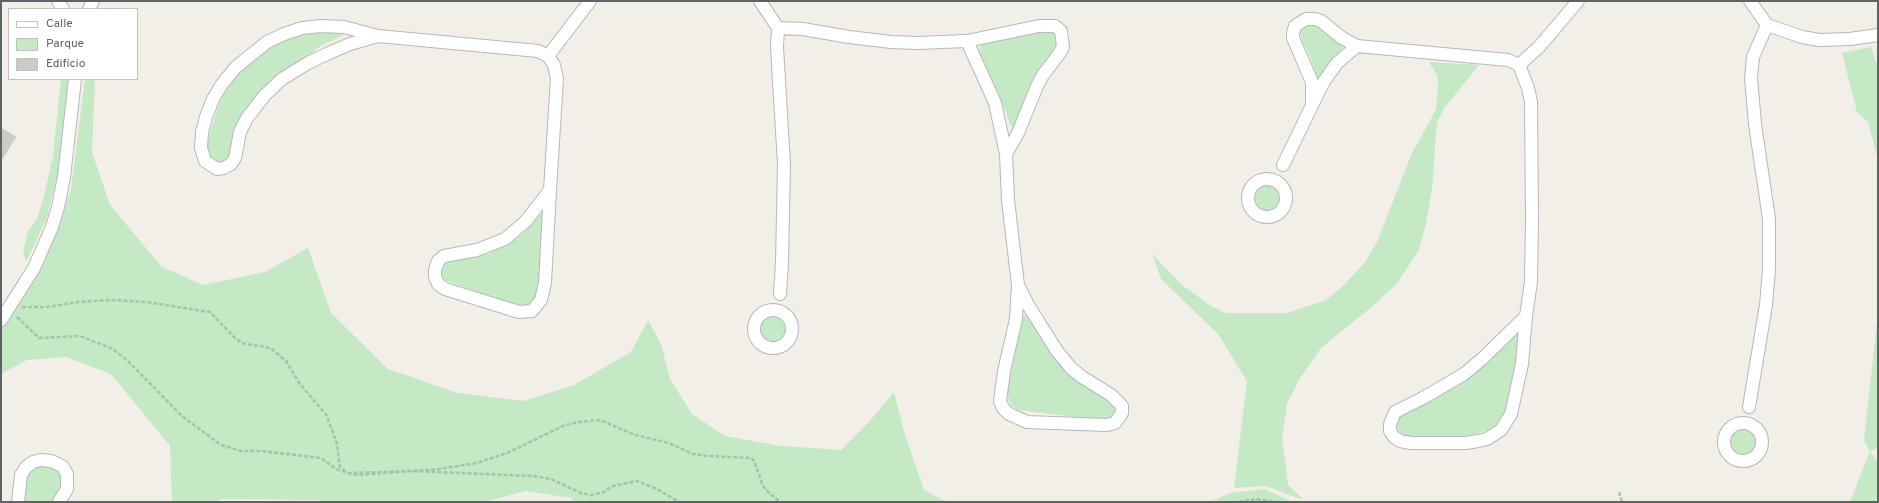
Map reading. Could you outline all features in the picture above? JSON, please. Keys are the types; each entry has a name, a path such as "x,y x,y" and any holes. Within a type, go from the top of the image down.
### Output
{"street":[{"path":"548,56 590,1"},
{"path":"760,1 778,28 777,47 784,164 780,294 786,315 792,326 789,339 779,347 766,347 757,339 754,332 757,320 776,301 780,294"},
{"path":"1519,65 1539,47 1578,1"},
{"path":"1750,1 1766,25 1819,40 1878,35"},
{"path":"1312,103 1312,82 1294,38 1295,26 1306,19 1321,21 1342,38 1358,46 1508,60 1519,65 1525,78 1531,102 1531,282 1526,316 1522,364 1511,414 1501,430 1487,439 1466,442 1411,443 1400,441 1394,437 1390,431 1390,424 1395,412 1429,395 1464,374 1482,359 1526,316"},
{"path":"1750,407 1756,428 1762,440 1759,452 1749,460 1736,460 1726,451 1724,439 1730,428 1742,419 1750,407 1766,306 1770,269 1769,219 1755,124 1751,78 1753,57 1766,25"},
{"path":"378,36 350,44 329,53 308,63 282,79 265,95 247,118 240,132 234,158 231,164 224,168 217,169 205,161 201,148 202,132 213,99 222,84 236,67 267,42 302,28 321,26 344,27 378,36 538,51 548,56 554,65 557,79 545,283 541,300 532,311 519,312 445,289 438,284 435,277 435,270 438,261 444,256 477,250 505,239 526,221 550,190"},
{"path":"778,28 803,29 849,37 892,42 967,41 1039,26 1055,26 1061,31 1063,46 1037,86 1018,133 1006,154"},
{"path":"967,41 994,103 1006,154 1008,200 1018,285 1016,318 1000,390 1000,401 1003,408 1009,414 1027,422 1107,425 1115,423 1122,413 1122,406 1111,395 1082,377 1071,368 1057,351 1028,306 1018,285"},
{"path":"1283,165 1286,201 1280,212 1274,216 1261,217 1251,209 1248,196 1253,184 1278,172 1304,125 1312,103 1323,83 1337,63 1350,50 1358,46"},
{"path":"1,320 11,306 44,248 58,207 64,177 75,80"},
{"path":"1265,179 1276,181 1284,188"},
{"path":"766,311 777,310 786,315"},
{"path":"1736,424 1747,423 1756,428"},
{"path":"18,502 21,475 26,467 33,462 51,460 63,467 67,474 67,489 59,502"}],"path":[{"path":"348,473 340,467 337,444 327,416 300,384 286,361 273,350 266,347 245,344 236,339 210,312 146,302 112,300 79,302 47,307 11,306 16,316 40,338 80,336 113,349 128,361 182,416 221,445 241,451 262,451 321,458 336,469 348,473 357,474 439,469 477,464 507,454 565,425 600,420 635,435 669,443 694,454 751,458 754,461 759,479 763,486 780,502"},
{"path":"414,471 533,476 551,479 581,493 591,495 604,492 613,486 637,481 657,489 679,502"},
{"path":"1619,492 1622,502"},
{"path":"1239,502 1256,499 1276,502"}],"green space":[{"path":"1313,21 1345,43 1342,49 1318,79 1310,56 1302,41 1300,31 1305,24"},
{"path":"325,30 345,31 342,36 322,45 273,83 230,158 223,164 212,160 207,147 210,132 221,98 238,72 262,52 280,42 303,34"},
{"path":"1046,30 1054,31 1060,41 1014,128 1010,124 1000,97 979,51 981,45 989,41 1014,38"},
{"path":"1871,47 1878,68 1878,160 1868,122 1857,112 1842,53"},
{"path":"1429,62 1479,65 1445,107 1437,122 1432,188 1426,223 1419,250 1398,282 1374,305 1321,348 1300,378 1287,404 1282,438 1288,485 1304,500 1265,486 1234,488 1247,381 1218,334 1161,279 1152,254 1182,285 1211,306 1226,313 1287,313 1326,300 1344,285 1365,262 1377,242 1412,153 1436,109 1438,84 1437,75"},
{"path":"61,80 69,80 57,178 46,220 26,262 23,253 28,231 37,219 53,156"},
{"path":"85,80 95,80 92,152 110,205 162,267 203,285 265,272 308,248 331,313 388,369 458,393 524,401 574,385 631,352 648,320 661,344 670,379 692,414 725,436 781,446 841,450 869,422 894,392 905,435 924,490 947,502 574,502 571,498 526,491 484,502 324,502 318,500 222,499 215,502 172,502 170,446 111,374 66,357 27,360 1,374 1,321 50,248 71,189"},
{"path":"1267,184 1277,188 1281,198 1277,208 1267,212 1257,208 1253,198 1257,188"},
{"path":"540,214 544,216 541,283 536,297 530,304 519,306 444,280 441,273 445,264 454,259 488,254 506,245 523,234"},
{"path":"1028,314 1039,333 1054,353 1116,404 1116,411 1109,418 1100,419 1076,417 1018,410 1010,404 1007,392 1023,316"},
{"path":"1878,314 1877,448 1870,451 1864,440"},
{"path":"774,315 784,319 788,329 784,339 774,343 764,339 760,329 764,319"},
{"path":"1512,336 1518,336 1518,348 1513,385 1506,413 1498,425 1483,432 1461,438 1404,436 1399,431 1396,425 1399,417 1412,410"},
{"path":"1743,428 1753,432 1757,442 1753,452 1743,456 1733,452 1729,442 1733,432"},
{"path":"1870,451 1878,463 1878,502 1850,502"},
{"path":"47,465 55,469 61,476 63,483 60,492 52,502 23,502 27,471 36,466"},
{"path":"1264,489 1293,502 1211,502 1230,493"}],"building":[{"path":"1,128 16,137 1,161"}]}
